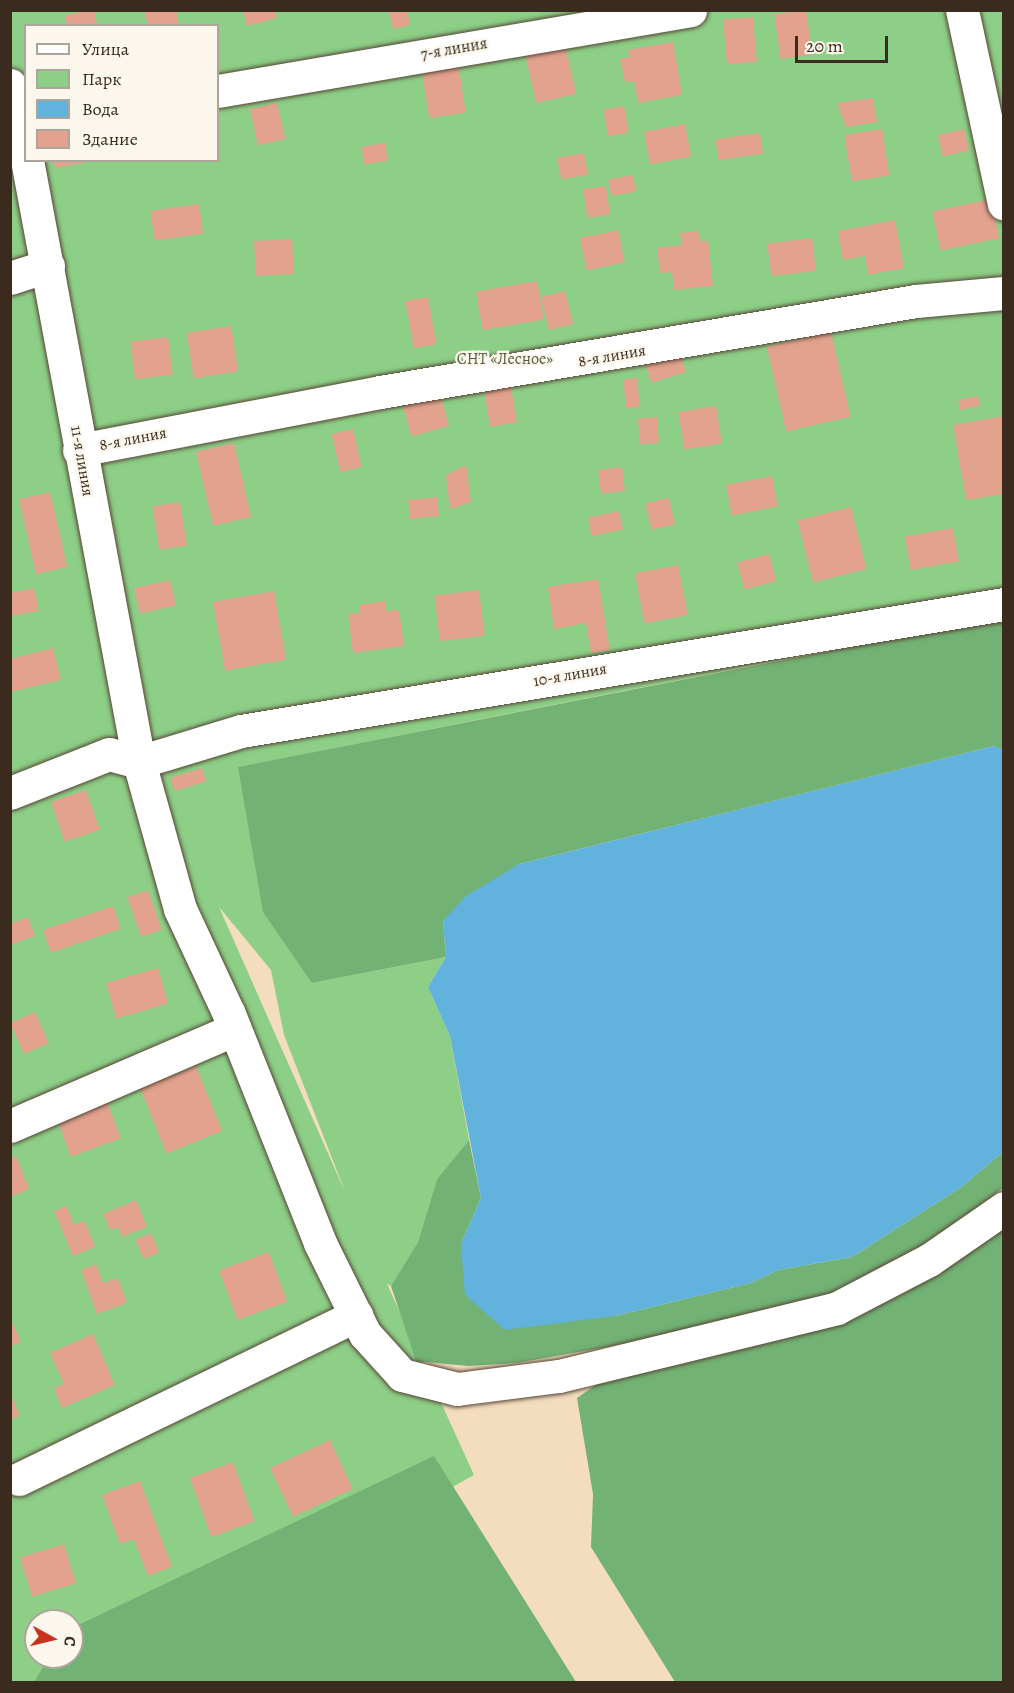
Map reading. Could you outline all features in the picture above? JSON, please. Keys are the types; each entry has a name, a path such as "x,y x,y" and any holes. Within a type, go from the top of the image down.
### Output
{"street":[{"name":"7-я линия","path":"219,91 690,10"},
{"path":"962,10 1004,204"},
{"path":"10,85 24,134"},
{"name":"11-я линия","path":"27,162 48,266 79,450 139,762 180,909 234,1029 320,1244 356,1316 402,1375 457,1389 559,1376 837,1308 928,1260 1004,1208"},
{"path":"10,278 48,266"},
{"name":"8-я линия","path":"79,450 380,392 916,301 1004,293"},
{"name":"10-я линия","path":"139,762 241,731 1004,604"},
{"path":"10,793 109,754 139,762"},
{"path":"10,1126 234,1029"},
{"path":"19,1479 356,1316"}],"green space":[{"name":"СНТ «Лесное»","path":"11,11 1003,11 1003,616 239,767 312,983 446,957 428,987 450,1036 469,1140 437,1179 418,1242 391,1286 387,1284 474,1475 104,1682 11,1682","holes":["219,907 271,970 284,1035 346,1194"]},
{"path":"1003,617 1003,750 994,746 519,864 443,921 446,957 312,983 263,912 238,767"},
{"path":"469,1140 481,1198 461,1244 615,1316 751,1283 778,1270 852,1257 960,1188 1003,1152 1003,1188 923,1249 834,1297 713,1328 517,1363 468,1366 416,1361 391,1286 418,1242 437,1179"},
{"path":"1003,1223 1003,1682 675,1682 591,1547 593,1494 577,1398 607,1377 718,1348"},
{"path":"434,1456 576,1682 34,1682 42,1669 84,1669 84,1622"}],"water":[{"path":"994,746 1004,750 1003,1152 960,1188 852,1257 778,1270 751,1283 615,1316 505,1330 465,1295 461,1244 481,1198 450,1036 428,987 446,957 443,921 466,896 519,864"}],"building":[{"path":"95,10 97,24 67,24 65,15"},
{"path":"144,10 176,10 179,24 148,24"},
{"path":"243,10 275,10 277,18 247,26"},
{"path":"389,10 407,10 410,25 393,29"},
{"path":"806,10 812,55 781,59 774,14"},
{"path":"753,17 757,62 727,64 723,20"},
{"path":"673,42 682,95 638,103 634,81 625,82 620,59 630,57 628,50"},
{"path":"565,45 576,94 536,103 525,54"},
{"path":"458,63 466,112 429,118 421,69"},
{"path":"873,98 877,122 846,127 837,103"},
{"path":"277,103 285,139 258,145 250,109"},
{"path":"624,106 629,133 608,136 603,110"},
{"path":"685,124 691,156 650,164 644,132"},
{"path":"882,129 889,175 852,181 844,135"},
{"path":"964,129 969,150 943,157 938,135"},
{"path":"760,133 763,154 718,160 715,139"},
{"path":"385,143 388,161 364,165 361,147"},
{"path":"584,153 588,175 561,179 557,158"},
{"path":"54,162 88,162 55,168"},
{"path":"633,175 636,192 611,196 608,179"},
{"path":"606,186 610,215 587,218 583,189"},
{"path":"991,199 999,238 941,251 932,211"},
{"path":"199,204 203,234 155,241 150,211"},
{"path":"895,220 904,268 868,275 865,256 843,260 838,231"},
{"path":"618,230 625,262 587,270 580,238"},
{"path":"698,231 700,241 708,241 713,286 674,290 672,272 660,273 657,248 682,245 680,233"},
{"path":"812,238 816,271 771,276 767,243"},
{"path":"292,239 294,274 256,276 254,241"},
{"path":"537,281 544,319 483,330 476,292"},
{"path":"565,291 573,324 549,330 541,297"},
{"path":"428,297 436,344 414,348 405,301"},
{"path":"231,326 238,371 194,378 187,333"},
{"path":"831,332 851,417 786,432 767,347"},
{"path":"168,337 173,375 135,379 130,342"},
{"path":"679,351 686,372 652,383 645,362"},
{"path":"637,378 640,407 626,408 623,379"},
{"path":"511,386 517,423 490,427 484,390"},
{"path":"440,394 449,426 412,436 403,405"},
{"path":"978,396 980,406 960,410 958,400"},
{"path":"716,406 722,444 684,449 678,412"},
{"path":"1004,416 1004,494 966,500 953,425"},
{"path":"657,417 659,443 640,444 638,418"},
{"path":"353,429 362,467 340,472 332,434"},
{"path":"234,443 251,517 213,526 196,452"},
{"path":"466,465 471,502 450,509 446,475"},
{"path":"622,467 625,491 601,494 598,470"},
{"path":"772,476 778,506 732,515 726,485"},
{"path":"50,492 67,567 36,574 19,499"},
{"path":"437,497 439,516 410,519 408,500"},
{"path":"669,498 675,524 652,530 646,503"},
{"path":"180,502 187,545 159,550 152,506"},
{"path":"851,507 866,569 813,582 798,520"},
{"path":"619,511 623,530 592,536 588,518"},
{"path":"953,528 959,561 911,570 905,537"},
{"path":"769,554 776,581 744,590 737,563"},
{"path":"678,565 688,615 645,623 635,573"},
{"path":"598,579 610,650 591,653 586,623 554,629 548,587"},
{"path":"170,580 176,605 140,614 134,588"},
{"path":"34,588 39,611 10,616 10,593"},
{"path":"479,590 485,636 440,641 434,595"},
{"path":"274,591 286,660 225,671 213,602"},
{"path":"385,601 386,611 399,610 404,646 353,653 348,614 360,613 359,605"},
{"path":"53,648 61,680 10,692 10,659"},
{"path":"202,768 206,781 175,791 170,778"},
{"path":"86,790 100,830 65,842 51,802"},
{"path":"148,890 162,930 141,937 127,897"},
{"path":"113,906 121,929 51,953 43,930"},
{"path":"28,917 35,936 10,945 10,924"},
{"path":"158,968 168,1004 116,1018 106,983"},
{"path":"35,1012 49,1043 24,1054 10,1023"},
{"path":"196,1066 222,1131 167,1153 140,1088"},
{"path":"107,1101 121,1139 71,1157 57,1119"},
{"path":"16,1156 29,1189 10,1197 10,1158"},
{"path":"136,1200 147,1227 122,1237 118,1227 110,1230 103,1214"},
{"path":"67,1206 74,1225 85,1221 95,1247 73,1256 54,1211"},
{"path":"151,1233 159,1252 144,1259 135,1240"},
{"path":"269,1252 287,1302 237,1320 219,1270"},
{"path":"96,1264 103,1283 118,1278 127,1303 97,1314 81,1270"},
{"path":"10,1318 21,1342 10,1346"},
{"path":"93,1334 115,1385 62,1408 54,1388 64,1384 50,1353"},
{"path":"10,1392 20,1416 10,1419"},
{"path":"330,1440 353,1489 293,1517 270,1468"},
{"path":"233,1462 255,1521 211,1537 190,1478"},
{"path":"140,1481 172,1567 148,1576 134,1539 120,1544 102,1495"},
{"path":"64,1544 76,1583 32,1597 20,1557"}]}
